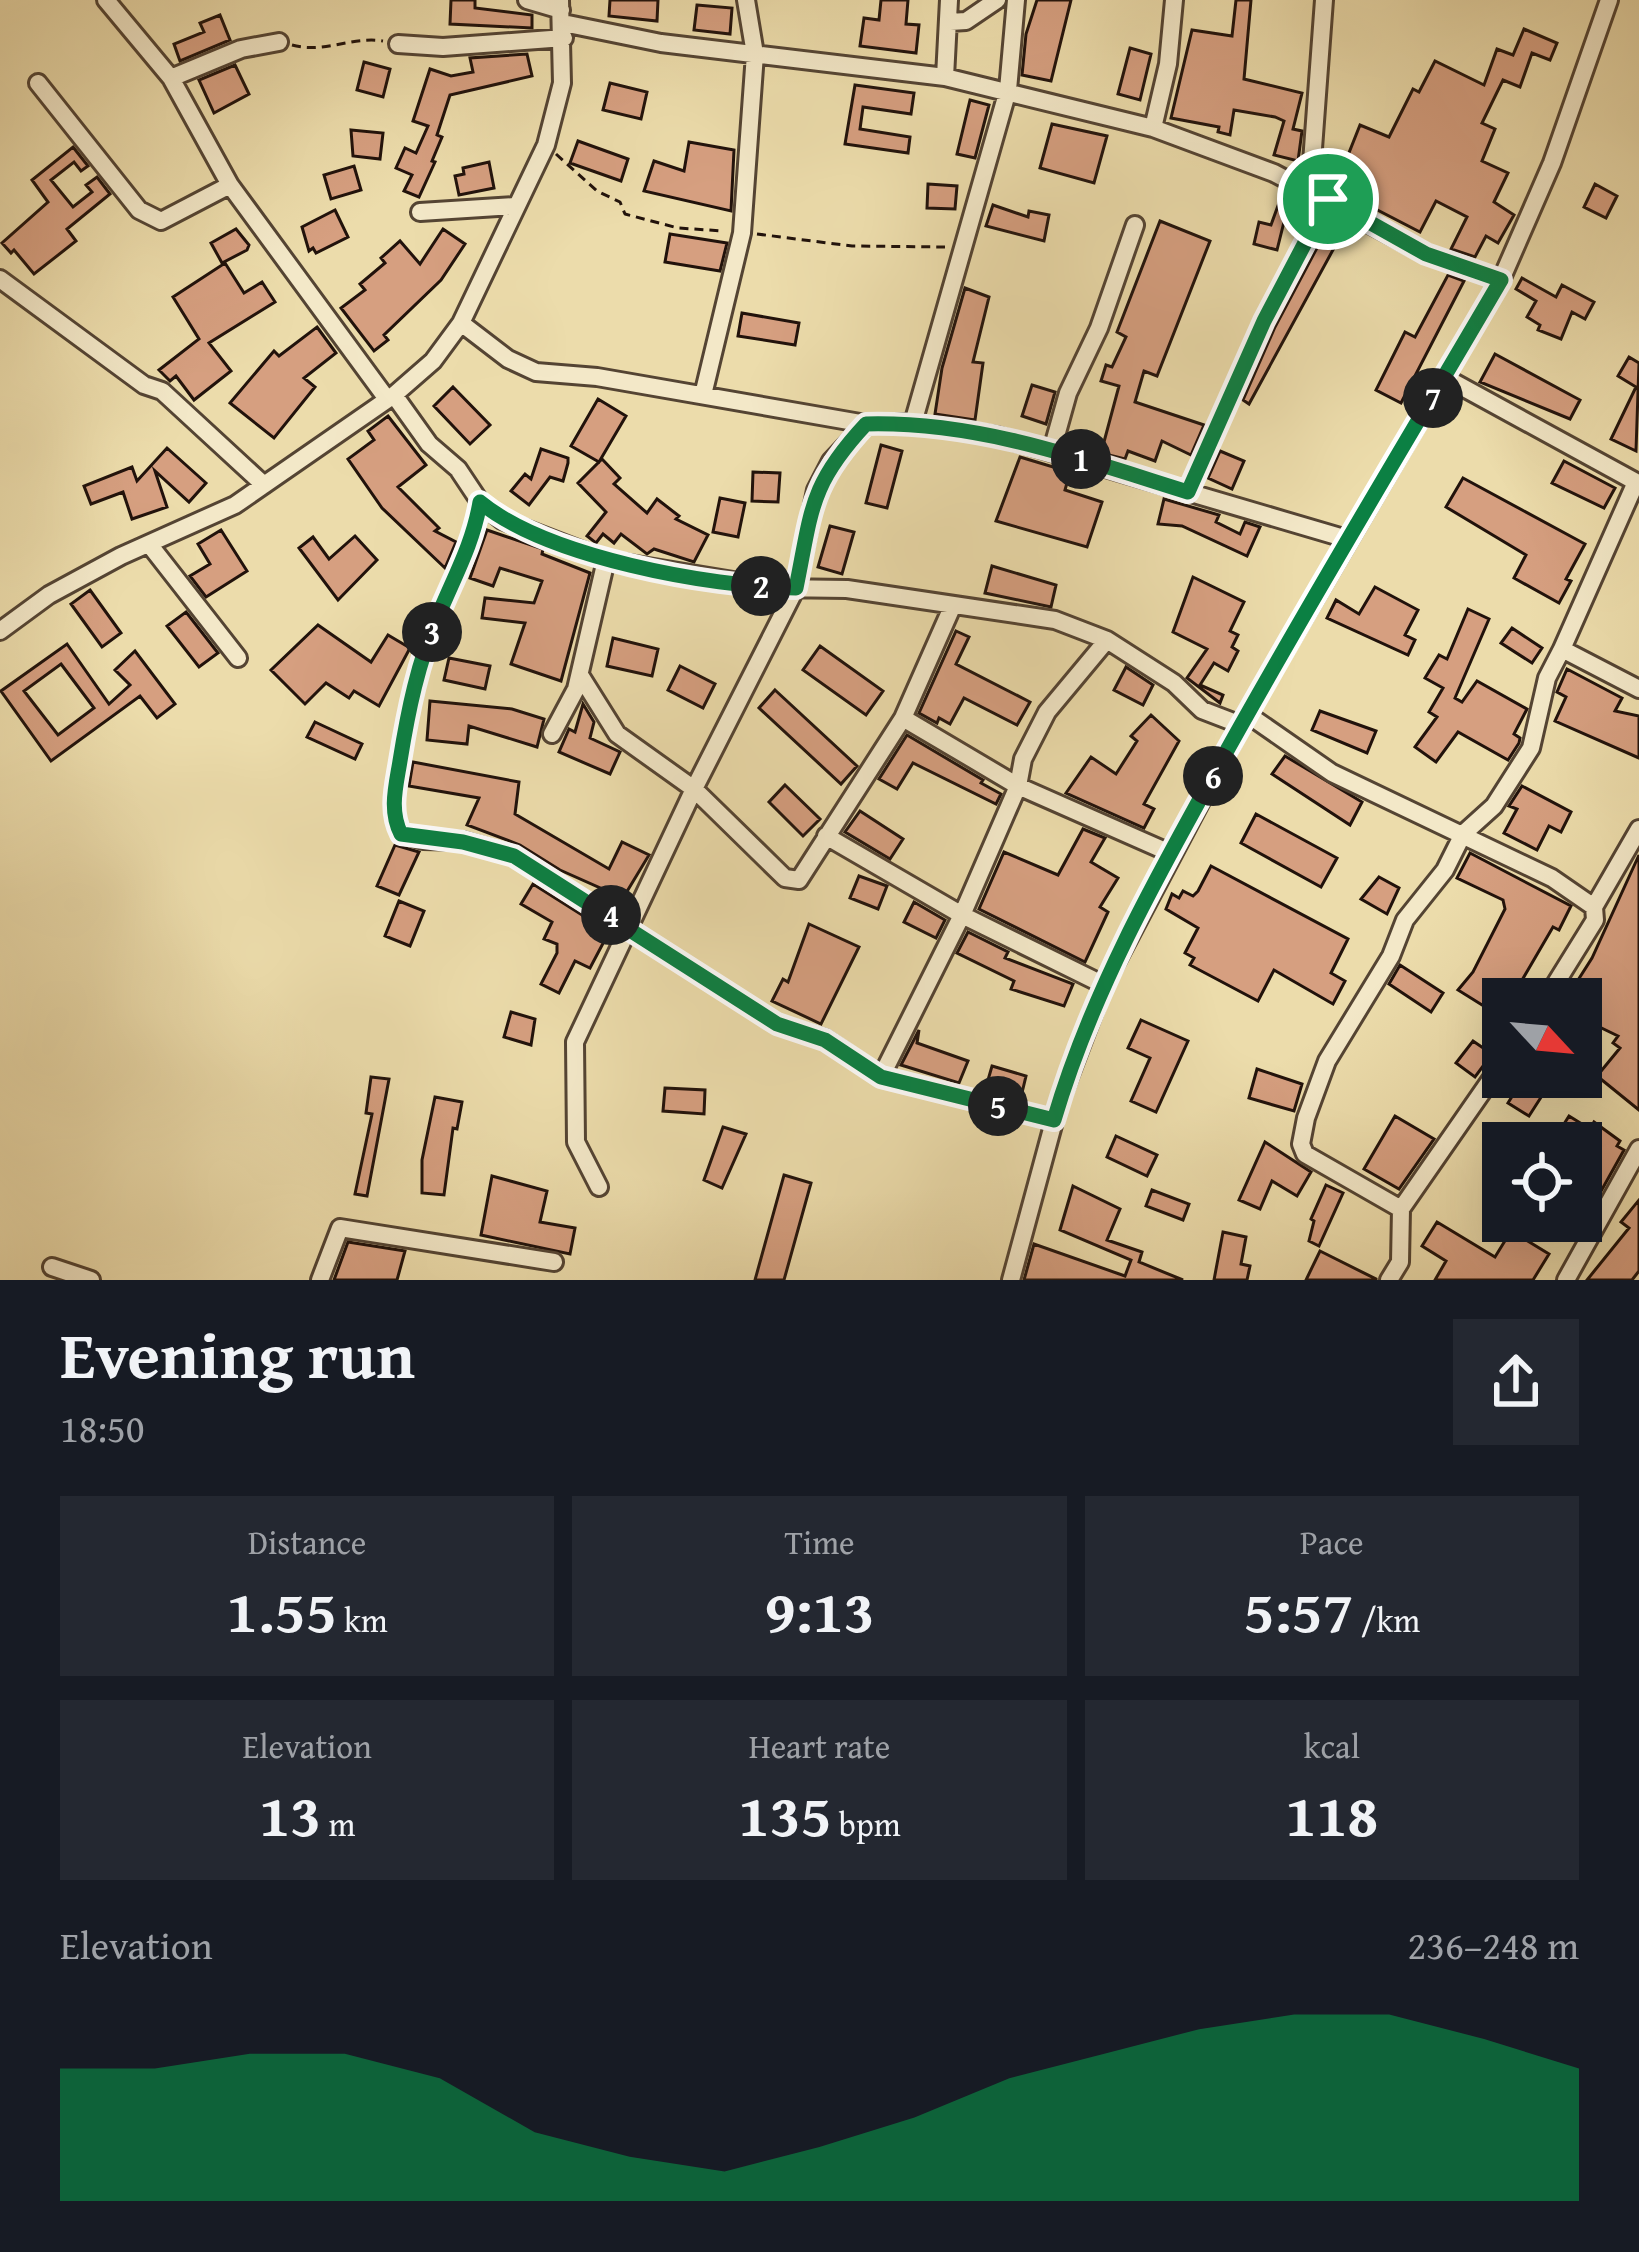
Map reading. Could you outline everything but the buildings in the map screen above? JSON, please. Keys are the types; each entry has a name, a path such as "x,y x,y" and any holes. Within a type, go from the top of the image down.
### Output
{"street":[{"path":"106,0 171,78 230,185 391,397 429,444 470,483 480,502 502,520 606,560 1055,620 1107,640 1174,683 1202,710 1244,720 1441,828 1552,878 1594,907"},
{"path":"527,0 562,18 661,43 945,77 1153,128 1310,189 1426,254 1501,280"},
{"path":"703,395 742,233 755,54 746,0"},
{"path":"945,77 949,0"},
{"path":"950,22 967,21 998,0"},
{"path":"913,423 1008,90 1016,0"},
{"path":"1153,128 1168,64 1174,0"},
{"path":"1310,189 1324,0"},
{"path":"1011,1280 1054,1120 1104,985 1244,720 1501,280 1552,163 1609,0"},
{"path":"398,44 443,47 562,18"},
{"path":"0,631 49,595 199,524 264,485 391,397 433,361 461,323 546,145 562,83 562,18"},
{"path":"171,78 242,49 279,42"},
{"path":"38,83 139,210 151,218 161,221 230,185"},
{"path":"1188,492 1264,321 1328,199"},
{"path":"420,212 515,206"},
{"path":"1052,450 1068,393 1099,328 1135,225"},
{"path":"0,279 144,385 163,392 264,485"},
{"path":"461,323 508,359 536,372 866,424 913,423 1052,450 1347,539"},
{"path":"1401,1209 1305,1154 1301,1144 1314,1088 1391,956 1405,920 1445,870 1463,834 1494,806 1531,748 1547,678 1638,481 1444,377"},
{"path":"599,1187 577,1142 575,1042 694,789 796,588 816,490 831,461 866,424"},
{"path":"480,502 462,570 438,614 410,699 394,818 401,834 463,842 514,856 777,1024 825,1040 881,1077 1054,1120"},
{"path":"149,544 238,658"},
{"path":"552,734 568,710 580,675 606,560"},
{"path":"580,675 616,734 694,789 791,881 799,880 903,718 953,605"},
{"path":"881,1077 962,915 1018,786 1023,758 1047,712 1107,640"},
{"path":"1562,649 1639,689"},
{"path":"903,718 1018,786 1170,853"},
{"path":"1559,978 1595,920 1594,907 1639,829"},
{"path":"826,836 962,915 1104,985"},
{"path":"1389,1280 1400,1262 1401,1209 1482,1092"},
{"path":"1566,1280 1639,1149"},
{"path":"320,1280 340,1228 554,1262"},
{"path":"52,1267 91,1280"}],"path":[{"path":"279,42 310,49 368,39 398,44"}],"route":[{"path":"1328,199 1426,254 1501,280 1347,539 1170,853 1104,985 1054,1120 881,1077 825,1040 777,1024 514,856 463,842 401,834 394,818 395,795 410,699 438,614 462,570 480,502 502,520 606,560 796,588 816,490 831,461 866,424 913,423 997,436 1188,492 1264,321 1328,199"}]}
